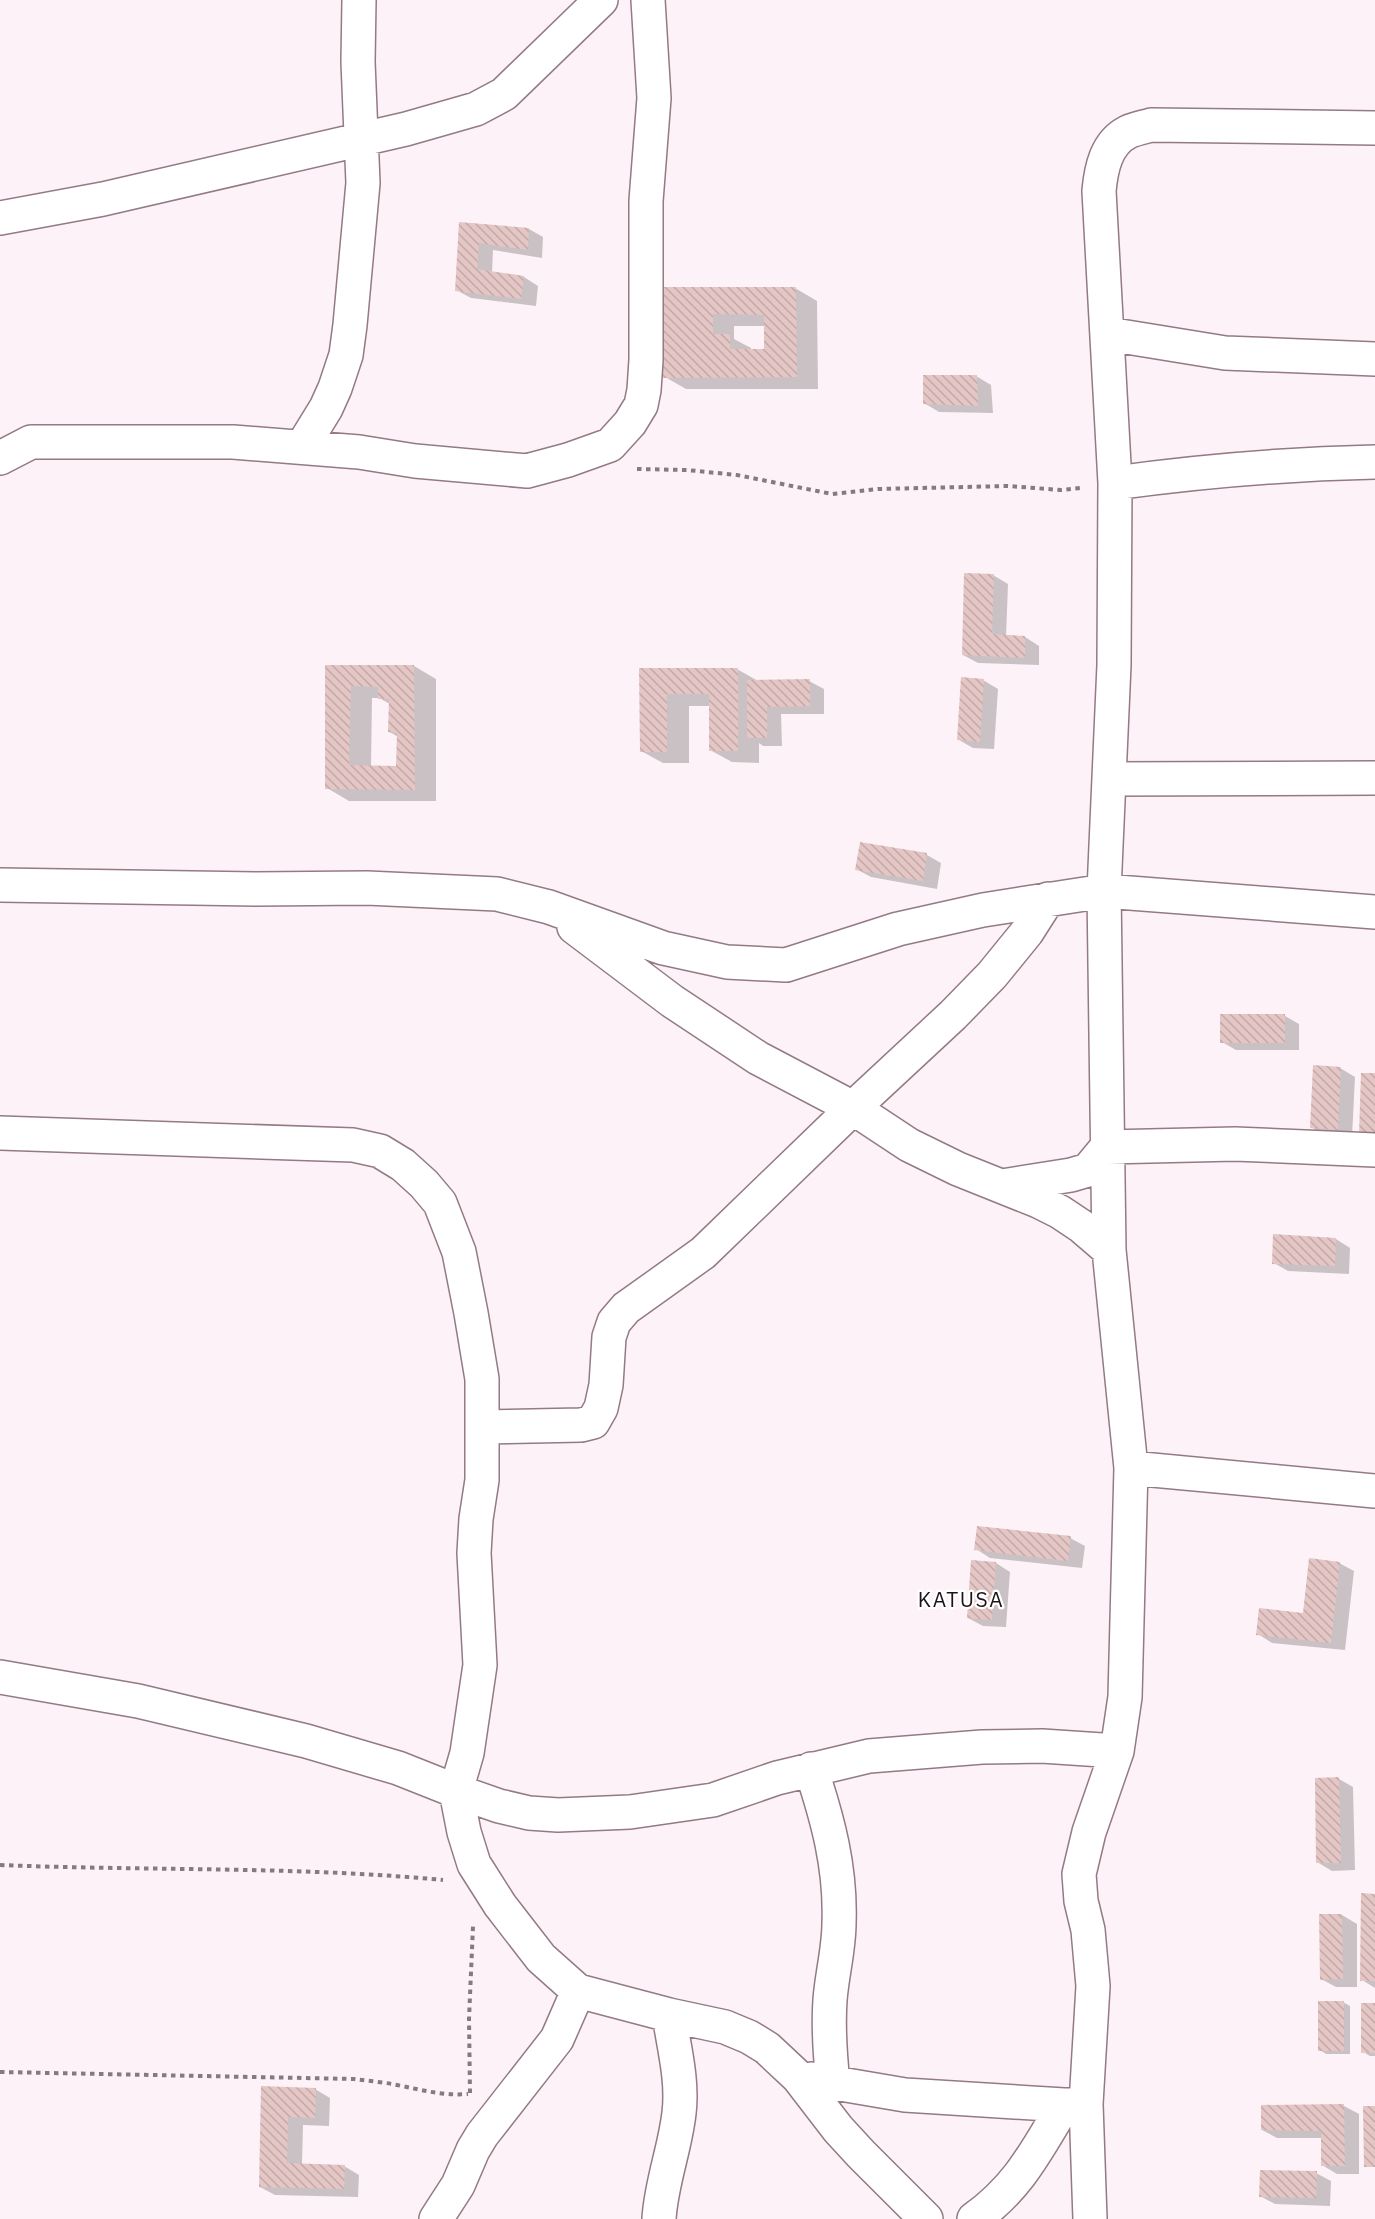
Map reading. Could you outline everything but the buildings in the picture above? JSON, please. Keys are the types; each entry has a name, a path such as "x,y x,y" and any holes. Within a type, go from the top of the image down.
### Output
{"street":[{"path":"302,447 326,408 346,355 363,183 358,62 359,0"},
{"path":"0,218 103,199 361,140 476,109 504,94 601,0"},
{"path":"0,458 15,440 233,442 359,452 415,461 527,471 610,445 630,423 641,405 646,360 646,201 654,98 648,0"},
{"path":"1090,2219 1075,2105 1093,1986 1088,1930 1081,1901 1079,1874 1089,1832 1117,1751 1125,1697 1131,1468 1109,1250 1104,891 1114,665 1115,483 1099,191 1101,171 1108,150 1126,132 1151,125 1375,128"},
{"path":"1108,334 1226,353 1375,359"},
{"path":"1115,483 1291,464 1375,462"},
{"path":"1109,779 1375,778"},
{"path":"0,885 256,889 367,888 496,894 549,908 663,948 727,962 786,965 898,929 983,910 1104,891 1375,912"},
{"path":"482,1427 580,1425 593,1422 601,1408 606,1385 609,1337 614,1322 626,1308 703,1252 953,1015 992,975 1027,932 1048,899"},
{"path":"549,908 672,1001 749,1052 853,1108 909,1145 958,1169 1060,1212 1109,1250"},
{"path":"0,1133 353,1144 380,1151 404,1165 424,1184 440,1203 459,1252 482,1379 482,1480 474,1553 480,1665 467,1753 456,1791 464,1832 474,1864 500,1905 541,1958 578,1990 669,2015 725,2027 767,2048 798,2077 838,2129 861,2154 926,2219"},
{"path":"1002,1186 1071,1175 1088,1170 1107,1147 1235,1144 1375,1150"},
{"path":"1131,1468 1375,1491"},
{"path":"0,1677 138,1701 306,1741 398,1768 499,1806 530,1813 587,1815 680,1806 713,1800 811,1769 869,1756 982,1747 1042,1746 1117,1751"},
{"path":"811,1769 830,1829 838,1880 839,1923 828,2035 833,2083"},
{"path":"436,2219 458,2185 482,2135 557,2038 578,1990"},
{"path":"659,2219 680,2111 678,2074 669,2015"},
{"path":"798,2077 914,2096 1075,2105"},
{"path":"974,2219 1017,2181 1075,2105"}],"path":[{"path":"635,469 687,470 737,475 832,494 878,489 1008,486 1061,490 1115,483"},
{"path":"0,1865 298,1870 380,1874 474,1883 474,1864"},
{"path":"470,2094 473,1919"},
{"path":"0,2072 354,2079 450,2096 470,2094 479,2090"}],"district":[{"name":"KATUSA","path":"961,1599"}]}
